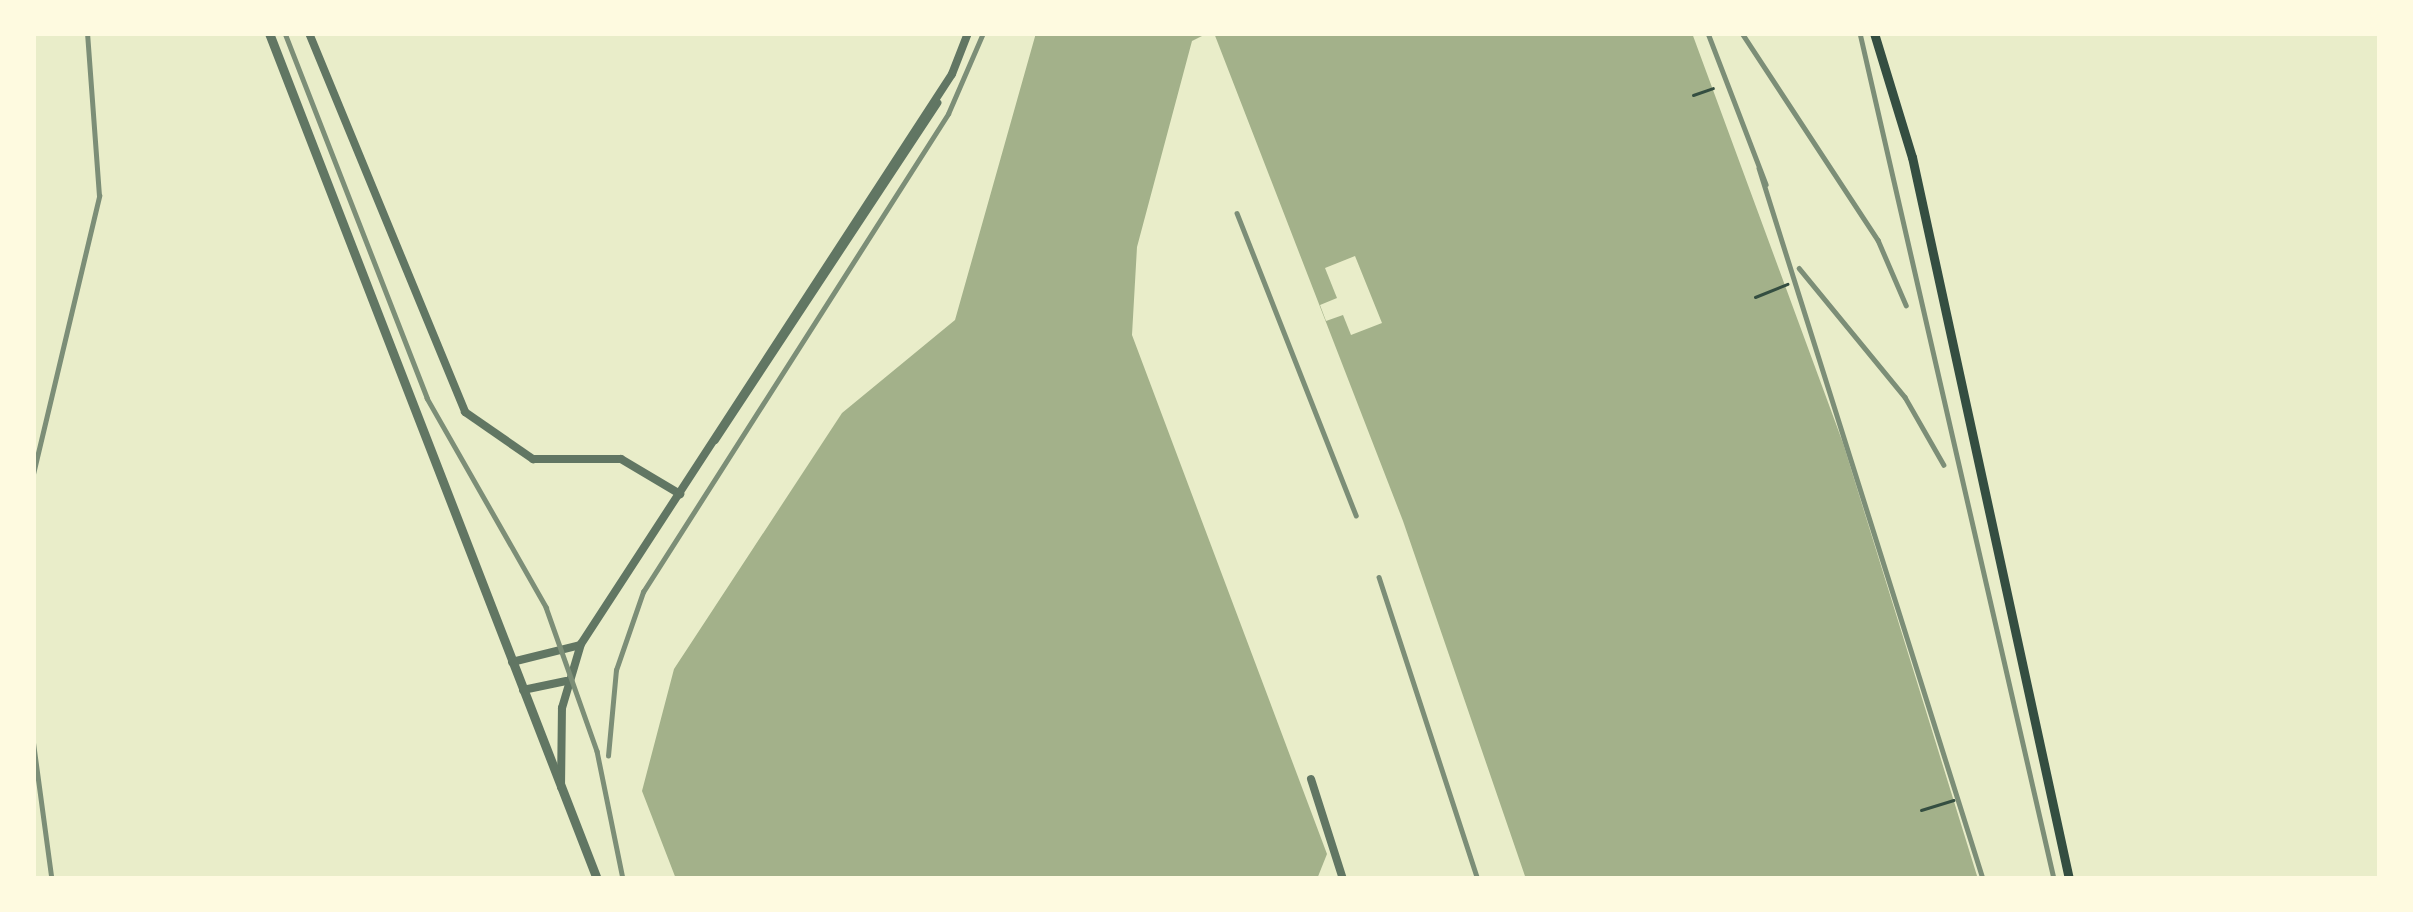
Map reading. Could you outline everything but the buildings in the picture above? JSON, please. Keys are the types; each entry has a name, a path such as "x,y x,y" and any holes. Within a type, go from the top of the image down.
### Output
{"main road":[{"path":"1874,33 1912,157 2068,879"}],"street":[{"path":"268,33 596,879"},
{"path":"309,33 465,412 533,460 621,459 680,494"},
{"path":"561,788 566,680 581,644 952,74 968,33"},
{"path":"512,662 581,644"},
{"path":"523,690 566,680"},
{"path":"1311,779 1343,879"}],"path":[{"path":"1693,95 1713,88"},
{"path":"1755,297 1787,284"},
{"path":"1921,810 1954,800"}],"shaded area":[{"path":"1036,33 1208,33 1192,41 1137,247 1132,335 1327,854 1317,879 676,879 642,791 674,669 842,413 955,320"},
{"path":"1214,33 1692,33 1843,443 1978,879 1526,879 1403,521"}],"pier":[{"path":"1355,256 1382,323 1351,335 1343,315 1326,321 1320,305 1337,298 1325,268"}],"railway":[{"path":"33,474 99,196 87,33"},
{"path":"285,33 427,398 546,607 597,751 623,879"},
{"path":"608,756 616,670 643,592 948,114 983,33"},
{"path":"1708,33 1766,184"},
{"path":"1742,33 1878,240 1906,305"},
{"path":"1860,33 2054,879"},
{"path":"1759,168 1983,879"},
{"path":"1237,213 1356,515"},
{"path":"1799,268 1905,397 1944,465"},
{"path":"1379,577 1478,879"},
{"path":"33,739 52,879"}]}
